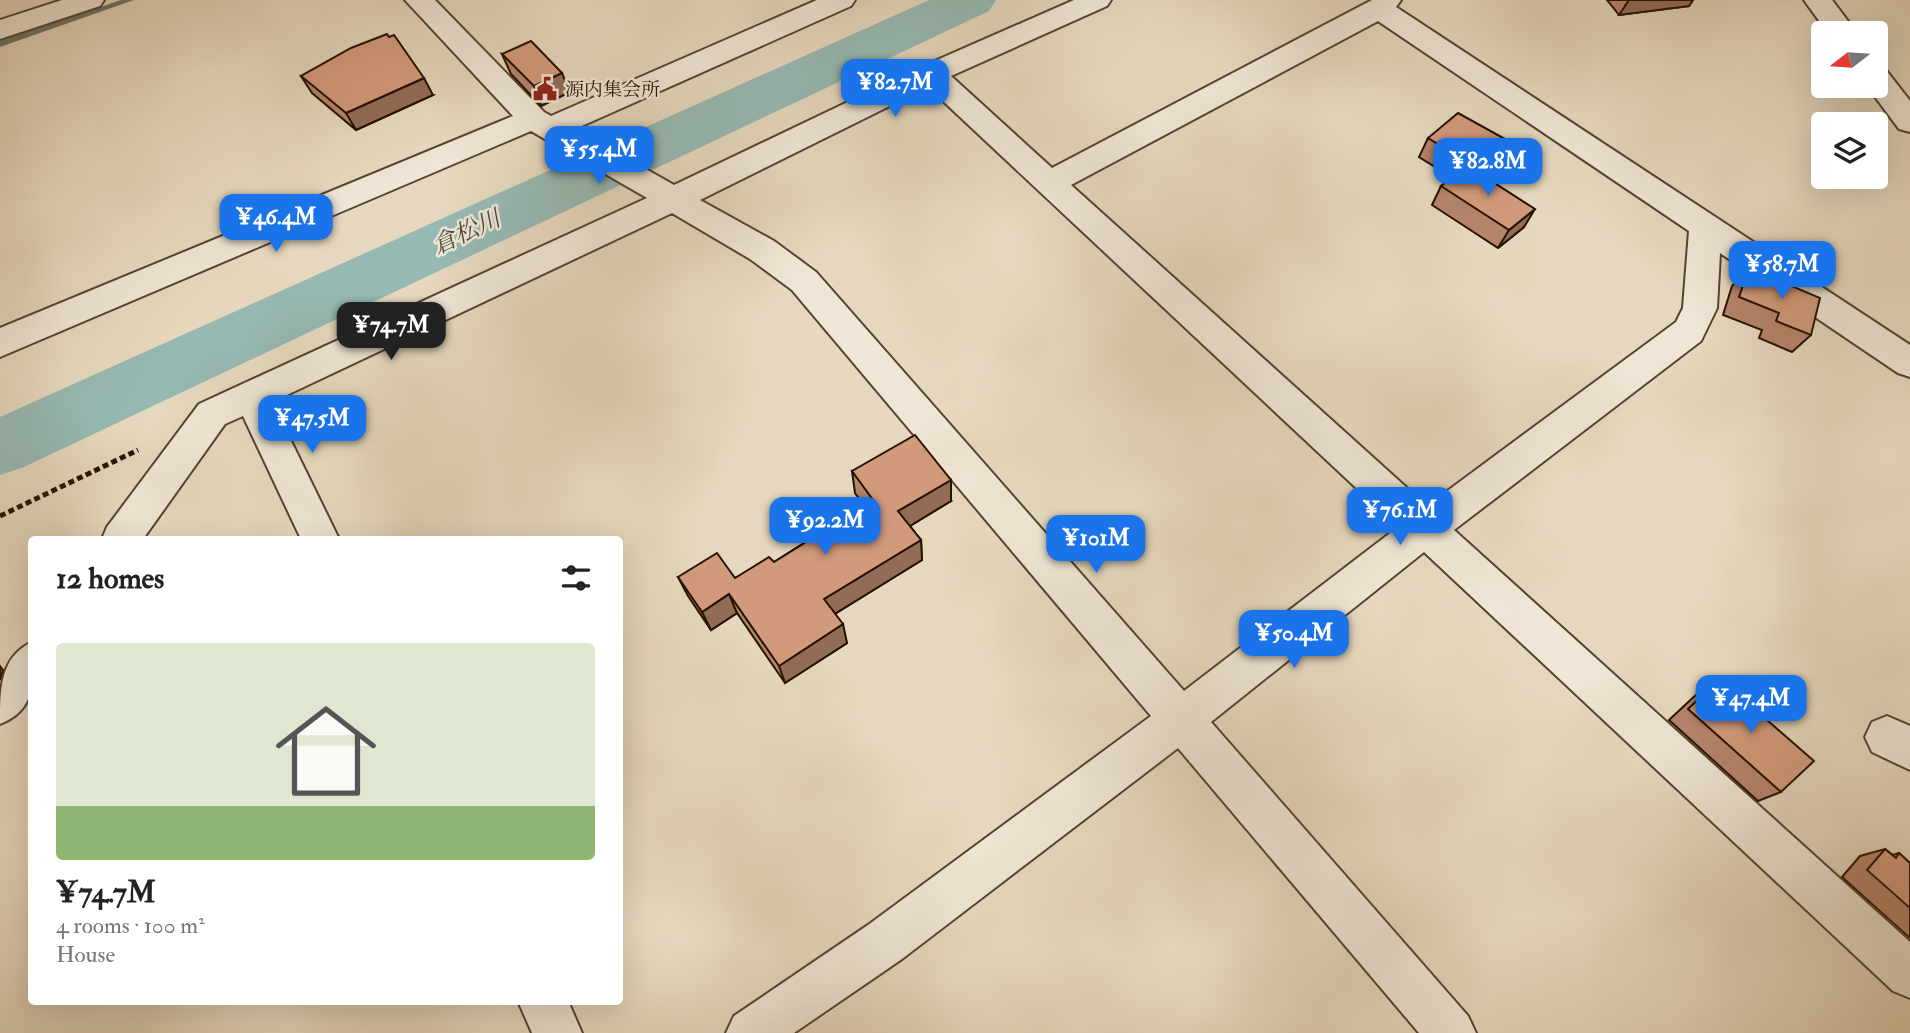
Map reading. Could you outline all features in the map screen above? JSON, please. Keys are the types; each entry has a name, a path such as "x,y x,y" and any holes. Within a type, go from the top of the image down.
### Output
{"street":[{"path":"0,30 90,0"},
{"path":"419,0 542,123 762,250 804,281 1451,1033"},
{"path":"0,343 302,214 542,123 841,0"},
{"path":"123,536 212,414 674,199 931,74 1097,0"},
{"path":"1823,0 1836,21"},
{"path":"1049,183 1383,4 1705,226 1910,363"},
{"path":"931,74 1910,974"},
{"path":"1888,93 1910,122"},
{"path":"751,1033 885,942 1180,720 1424,529 1689,331 1700,308 1705,226"},
{"path":"252,397 319,536"},
{"path":"0,704 28,666"},
{"path":"544,1005 557,1033"}],"path":[{"path":"0,516 150,444"}],"building":[{"path":"387,34 389,37 394,35 424,78 346,113 301,76 351,48"},
{"path":"531,41 562,73 534,86 502,54"},
{"path":"1458,113 1505,139 1474,166 1428,138"},
{"path":"1468,166 1535,209 1509,230 1441,186"},
{"path":"1749,268 1820,298 1811,335 1776,321 1779,313 1739,297"},
{"path":"915,435 951,480 898,511 921,540 824,599 843,624 779,666 729,594 702,612 678,577 717,553 735,578 769,557 774,562 873,500 852,471"},
{"path":"1720,679 1814,761 1781,792 1688,709"},
{"path":"1885,849 1896,858 1899,853 1910,863 1910,908 1867,870"}],"waterway":[{"path":"0,44 130,0"},
{"name":"倉松川","path":"0,447 971,0"}],"place":[{"name":"源内集会所","path":"545,89"}]}
